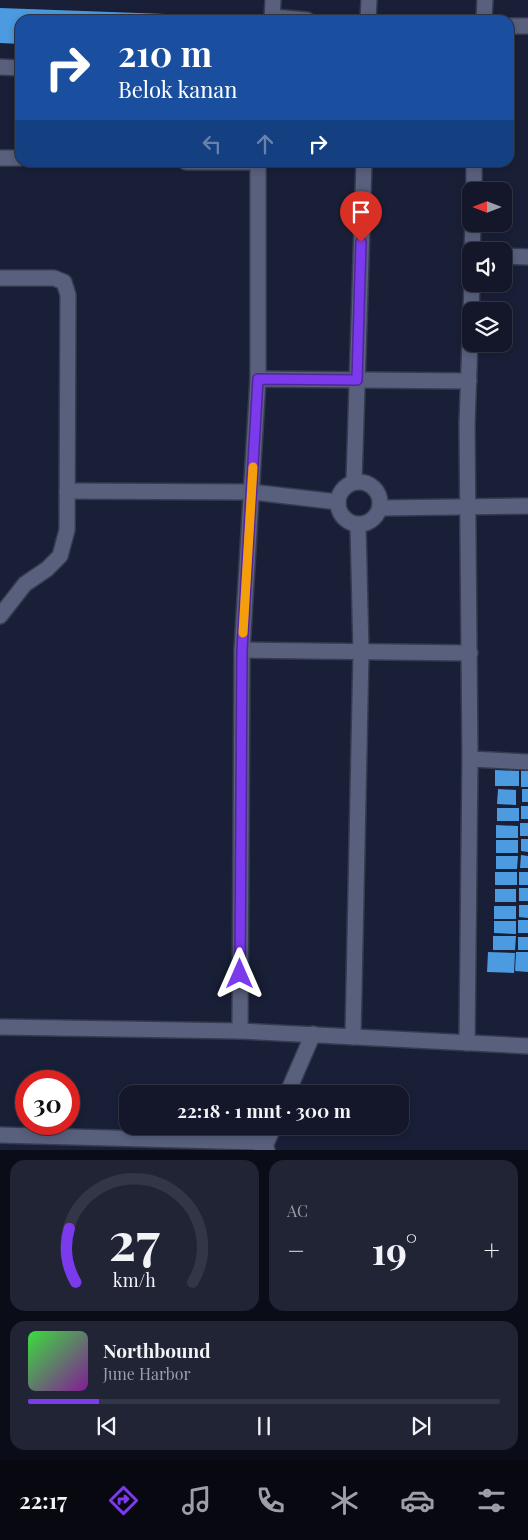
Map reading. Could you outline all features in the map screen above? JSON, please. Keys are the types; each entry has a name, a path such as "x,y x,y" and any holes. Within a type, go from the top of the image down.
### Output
{"street":[{"path":"273,0 273,15"},
{"path":"368,15 369,0"},
{"path":"484,15 485,0"},
{"path":"514,26 528,26"},
{"path":"0,67 15,68"},
{"path":"0,158 15,158"},
{"path":"240,1031 242,650 258,379 258,167"},
{"path":"354,482 364,167"},
{"path":"474,167 474,182"},
{"path":"512,256 528,256"},
{"path":"0,278 54,278 64,282 68,296 67,530 60,556 47,569 25,584 0,616"},
{"path":"467,1043 470,653 467,506 472,292"},
{"path":"258,379 469,380"},
{"path":"354,482 368,483 379,494 380,508 372,520 358,524 343,517 338,502 342,489 354,482"},
{"path":"67,491 252,492 338,502"},
{"path":"380,508 528,506"},
{"path":"353,1036 361,652 358,524"},
{"path":"242,650 470,653"},
{"path":"470,758 528,762"},
{"path":"0,1027 240,1031 528,1046"},
{"path":"291,1085 312,1034"},
{"path":"0,1135 255,1142 266,1148 271,1135"}],"building":[{"path":"0,8 194,15 15,15 15,44 0,43"},
{"path":"495,770 519,771 519,786 495,786"},
{"path":"521,771 528,771 528,787 521,787"},
{"path":"498,789 516,790 516,805 497,804"},
{"path":"522,789 528,789 528,802 522,802"},
{"path":"521,806 528,806 528,819 521,819"},
{"path":"497,808 519,808 519,821 497,821"},
{"path":"520,823 528,823 528,836 520,836"},
{"path":"496,825 518,826 518,838 496,838"},
{"path":"521,839 528,839 528,852 521,851"},
{"path":"496,840 518,840 518,853 496,853"},
{"path":"521,855 528,856 528,868 520,868"},
{"path":"496,856 518,856 517,869 496,869"},
{"path":"495,872 517,872 517,885 495,885"},
{"path":"519,872 528,872 528,885 519,885"},
{"path":"519,888 528,888 528,901 519,901"},
{"path":"495,889 516,889 516,902 495,902"},
{"path":"519,905 528,905 528,918 519,917"},
{"path":"494,906 516,906 516,919 494,919"},
{"path":"518,920 528,920 528,933 518,933"},
{"path":"494,921 516,921 516,934 494,933"},
{"path":"493,936 516,936 515,950 493,950"},
{"path":"518,937 528,937 528,950 518,950"},
{"path":"488,952 515,953 514,973 487,972"},
{"path":"516,952 528,952 528,972 515,971"}],"slow traffic":[{"path":"243,633 253,467"}],"route":[{"path":"240,974 242,650 258,379 357,380 361,242"}]}
